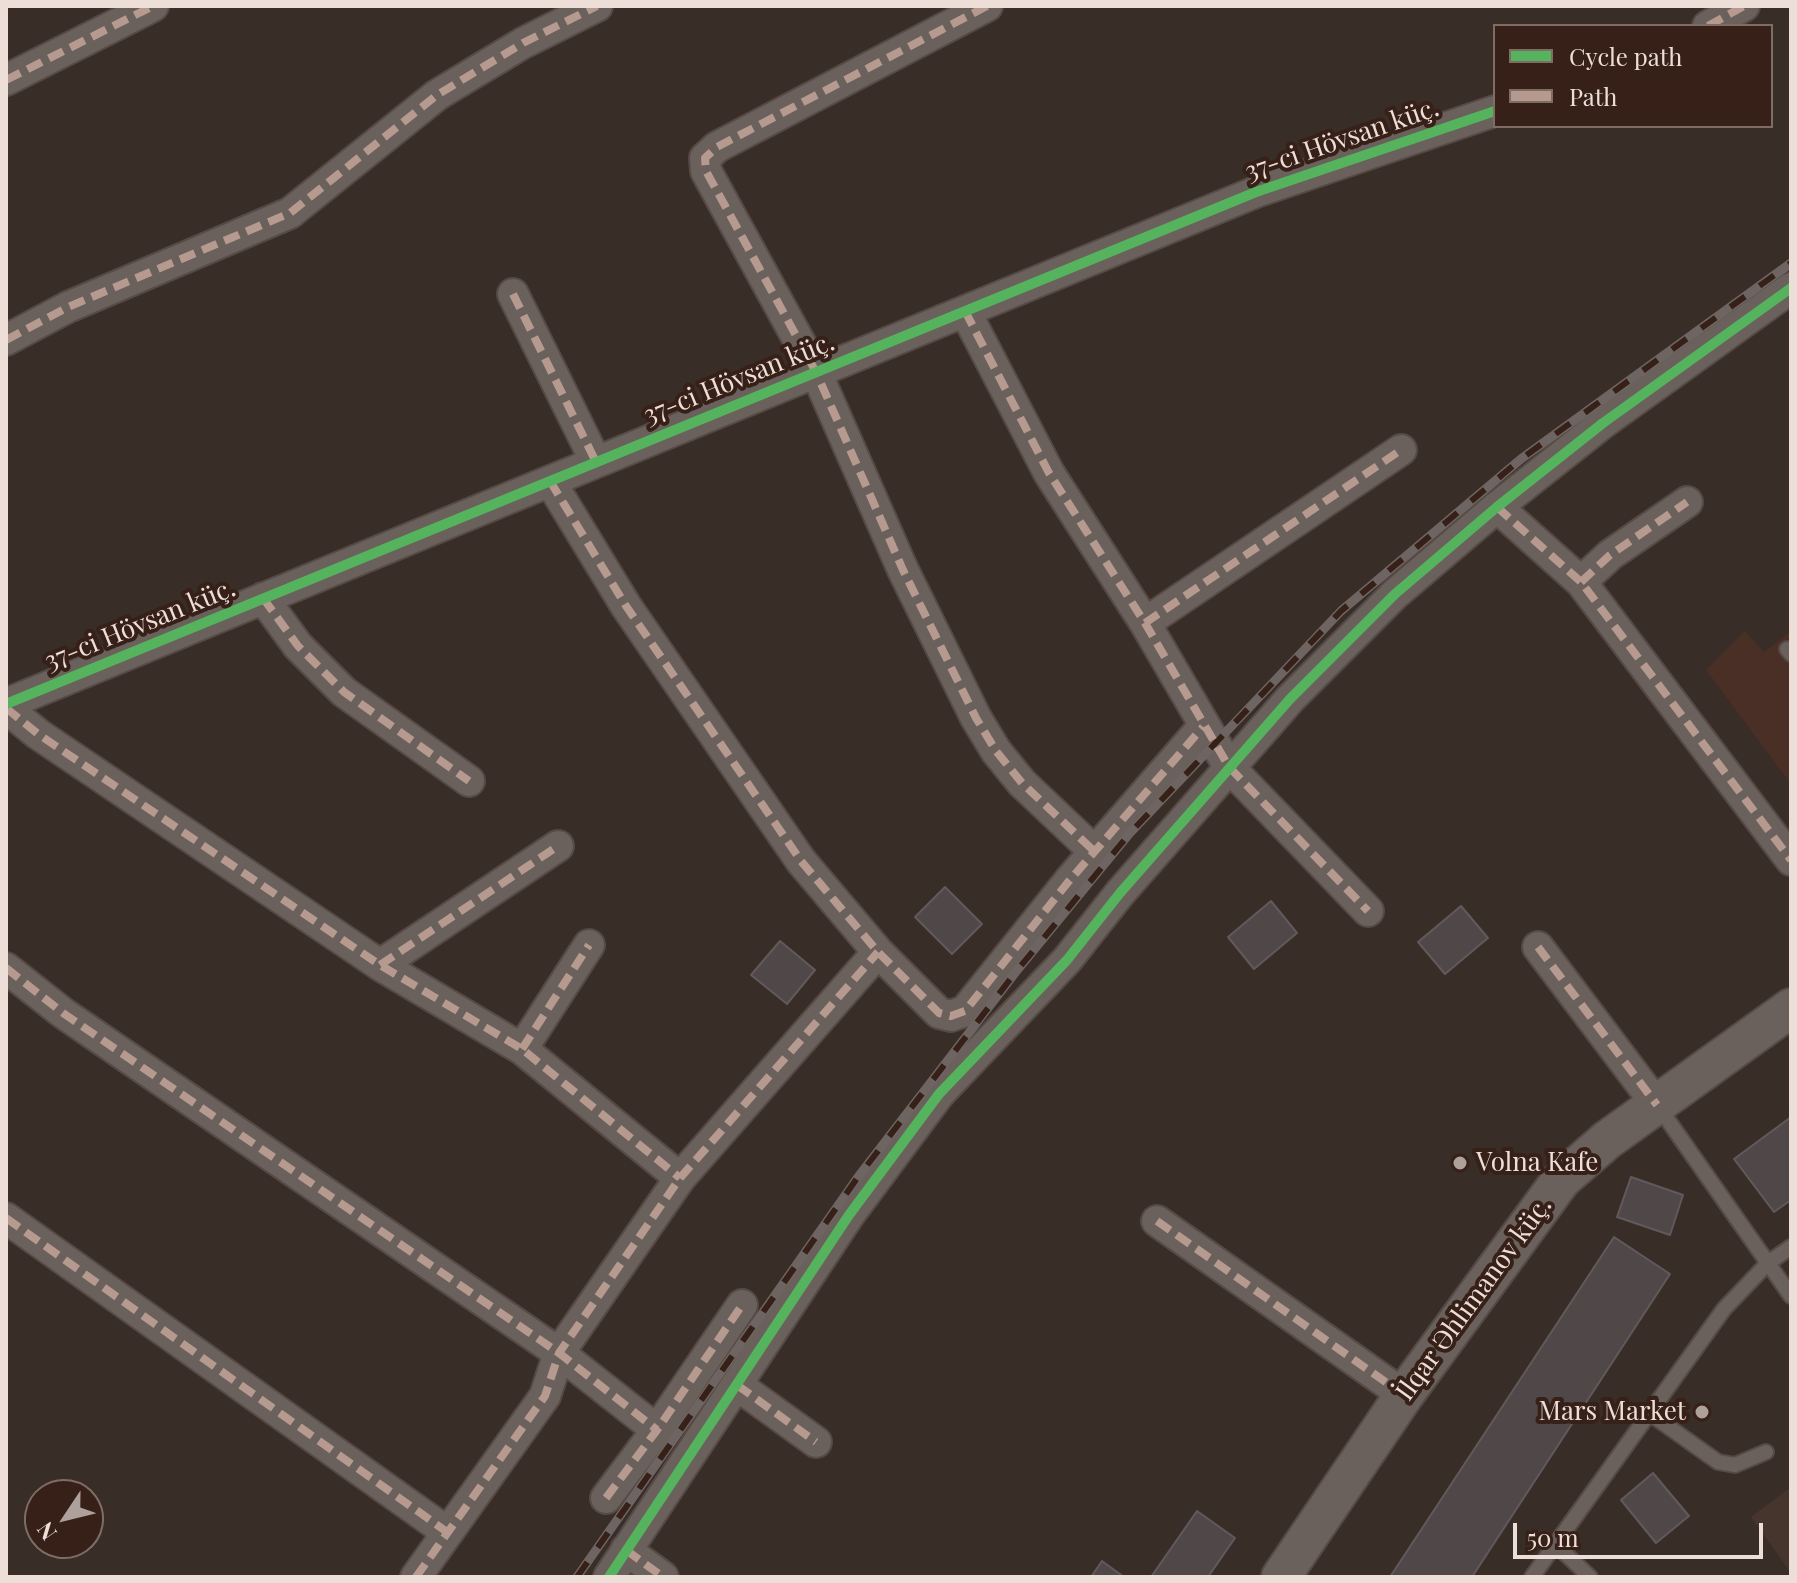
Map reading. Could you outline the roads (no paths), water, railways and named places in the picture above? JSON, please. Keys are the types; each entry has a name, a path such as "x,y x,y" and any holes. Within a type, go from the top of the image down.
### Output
{"street":[{"path":"6,80 153,6"},
{"path":"6,340 68,307 290,213 437,95 523,43 597,6"},
{"path":"987,6 717,147 705,158 706,171 816,372 903,570 976,718 996,751 1022,783 1094,851"},
{"path":"1712,24 1744,6"},
{"name":"37-ci Hövsan küç.","path":"6,706 1256,192 1493,112"},
{"path":"609,1577 849,1215 939,1094 1058,970 1229,767 1362,626 1497,507 1603,423 1791,288"},
{"path":"513,294 596,462"},
{"path":"965,311 1049,473 1145,623 1229,767 1368,911"},
{"path":"1145,623 1401,450"},
{"path":"550,481 626,606 801,861 878,952 939,1013 951,1016 965,1011 1094,851 1203,727"},
{"path":"1581,582 1610,555 1687,502"},
{"path":"1497,507 1581,582 1786,844"},
{"path":"263,598 298,646 344,692 469,781"},
{"path":"6,706 38,734 380,965 522,1049 680,1178"},
{"path":"380,965 558,846"},
{"path":"522,1049 589,945"},
{"path":"1538,947 1657,1105"},
{"path":"416,1577 545,1396 559,1353 680,1178 878,952"},
{"path":"6,968 63,1013 559,1353 657,1430"},
{"name":"İlqar Əhlimanov küç.","path":"1281,1577 1404,1395 1561,1180 1583,1159 1791,1008"},
{"path":"6,1218 447,1532"},
{"path":"1157,1221 1404,1395"},
{"path":"606,1498 657,1430 742,1305"},
{"path":"737,1385 816,1442"},
{"path":"626,1550 663,1577"}],"lane":[{"path":"1657,1105 1791,1296"},
{"path":"1532,1577 1724,1309 1768,1263 1791,1247"},
{"path":"1649,1413 1718,1462 1735,1465 1766,1452"},
{"path":"1556,1545 1590,1577"}],"railway":[{"path":"577,1577 858,1177 1015,973 1130,833 1341,611 1521,459 1791,263"}],"place":[{"name":"Volna Kafe","path":"1460,1163"},
{"name":"Mars Market","path":"1702,1412"}]}
